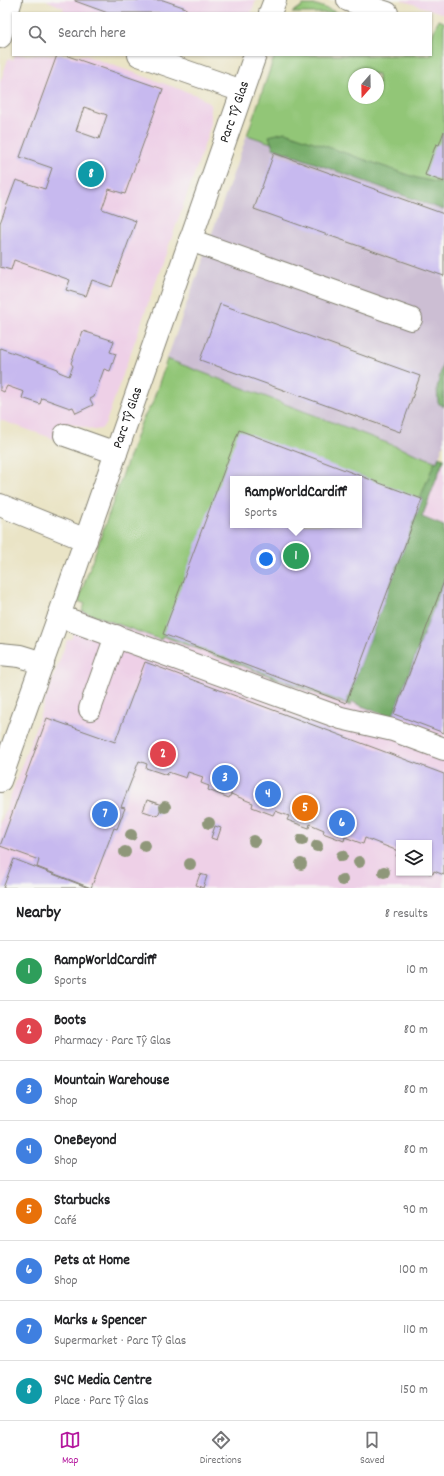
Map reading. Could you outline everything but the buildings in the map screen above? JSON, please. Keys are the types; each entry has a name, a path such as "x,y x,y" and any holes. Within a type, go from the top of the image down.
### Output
{"street":[{"path":"270,12 275,0"},
{"path":"348,0 384,12"},
{"path":"0,37 12,8"},
{"path":"142,56 242,91"},
{"name":"Parc Tŷ Glas","path":"0,781 43,663 255,56"},
{"path":"190,240 411,319"},
{"path":"65,436 116,453"},
{"path":"0,504 86,540"},
{"path":"59,616 341,718 393,730 444,749"},
{"path":"90,709 116,636"},
{"path":"0,654 20,656 43,663"}],"shaded area":[{"path":"46,0 256,0 251,12 62,12 64,8"},
{"path":"401,0 444,0 444,14"},
{"path":"15,56 87,56 199,96 210,104 211,109 211,124 200,158 105,425 101,429 94,430 69,423 63,442 0,420 0,83 8,59 13,60"},
{"path":"247,135 444,201 444,443 437,462 167,359"},
{"path":"444,459 444,888 0,888 0,825 67,640 72,638 82,611 161,640 162,636 352,702"}],"green space":[{"path":"303,5 317,5 336,12 293,12"},
{"path":"438,20 444,22 444,201 247,135 275,56 432,56 432,36"},
{"path":"285,132 417,178 444,184 444,210 273,148 269,136"},
{"path":"444,357 444,407 438,403 437,388"},
{"path":"167,359 437,462 439,457 444,459 350,706 163,636 161,640 82,611 85,604 78,601 142,420 152,404"},
{"path":"439,457 444,459 422,517 444,526 444,581 392,718 352,702 350,706 346,703 422,499 420,498 435,461 437,462"}],"place":[{"name":"S4C Media Centre","path":"91,174"},
{"name":"RampWorldCardiff","path":"296,556"},
{"name":"Boots","path":"163,754"},
{"name":"Mountain Warehouse","path":"225,778"},
{"name":"OneBeyond","path":"268,794"},
{"name":"Starbucks","path":"305,808"},
{"name":"Marks & Spencer","path":"105,814"},
{"name":"Pets at Home","path":"342,823"}]}
